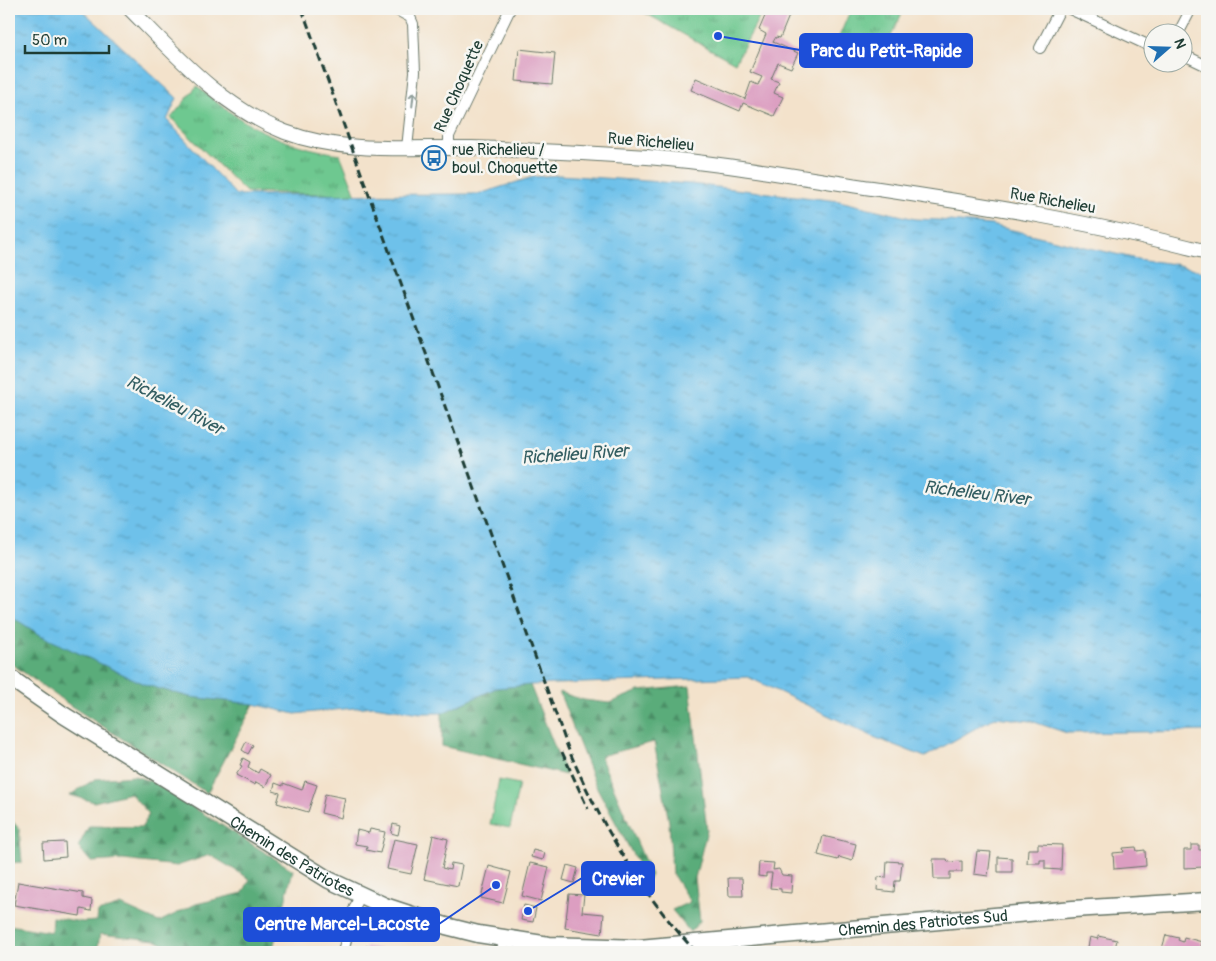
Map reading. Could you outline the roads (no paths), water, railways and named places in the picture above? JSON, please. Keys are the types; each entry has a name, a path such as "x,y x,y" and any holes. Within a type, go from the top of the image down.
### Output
{"main road":[{"name":"Rue Richelieu","path":"130,9 209,87 238,108 264,123 294,135 327,143 407,148 592,153 698,162 1023,212 1110,228 1207,252"},
{"name":"Chemin des Patriotes","path":"9,677 62,714 267,843 329,880 385,906 503,945 549,945 639,950"},
{"name":"Chemin des Patriotes Sud","path":"639,950 1073,909 1207,901"}],"street":[{"path":"395,9 410,17 413,24 415,72 407,148"},
{"name":"Rue Choquette","path":"449,148 449,136 510,9"},
{"path":"1040,48 1060,9"},
{"path":"1070,9 1144,43"},
{"path":"1184,22 1191,9"},
{"path":"1194,60 1207,66"},
{"path":"343,952 353,912 360,895"}],"water":[{"name":"Richelieu River","path":"9,9 81,9 177,98 167,120 236,195 479,194 533,177 559,175 690,184 839,201 915,219 991,225 1137,259 1174,264 1207,272 1207,731 1067,733 1031,721 995,717 925,757 876,738 748,677 530,685 496,688 442,713 421,713 374,706 295,714 254,704 190,697 146,685 42,636 9,615"}],"railway":[{"path":"302,9 568,748 580,776 623,856 657,905 696,952"},
{"path":"562,752 588,809"}],"place":[{"name":"Parc du Petit-Rapide","path":"718,36"},
{"name":"rue Richelieu / boul. Choquette","path":"434,158"},
{"name":"Centre Marcel-Lacoste","path":"496,885"},
{"name":"Crevier","path":"528,911"}]}
